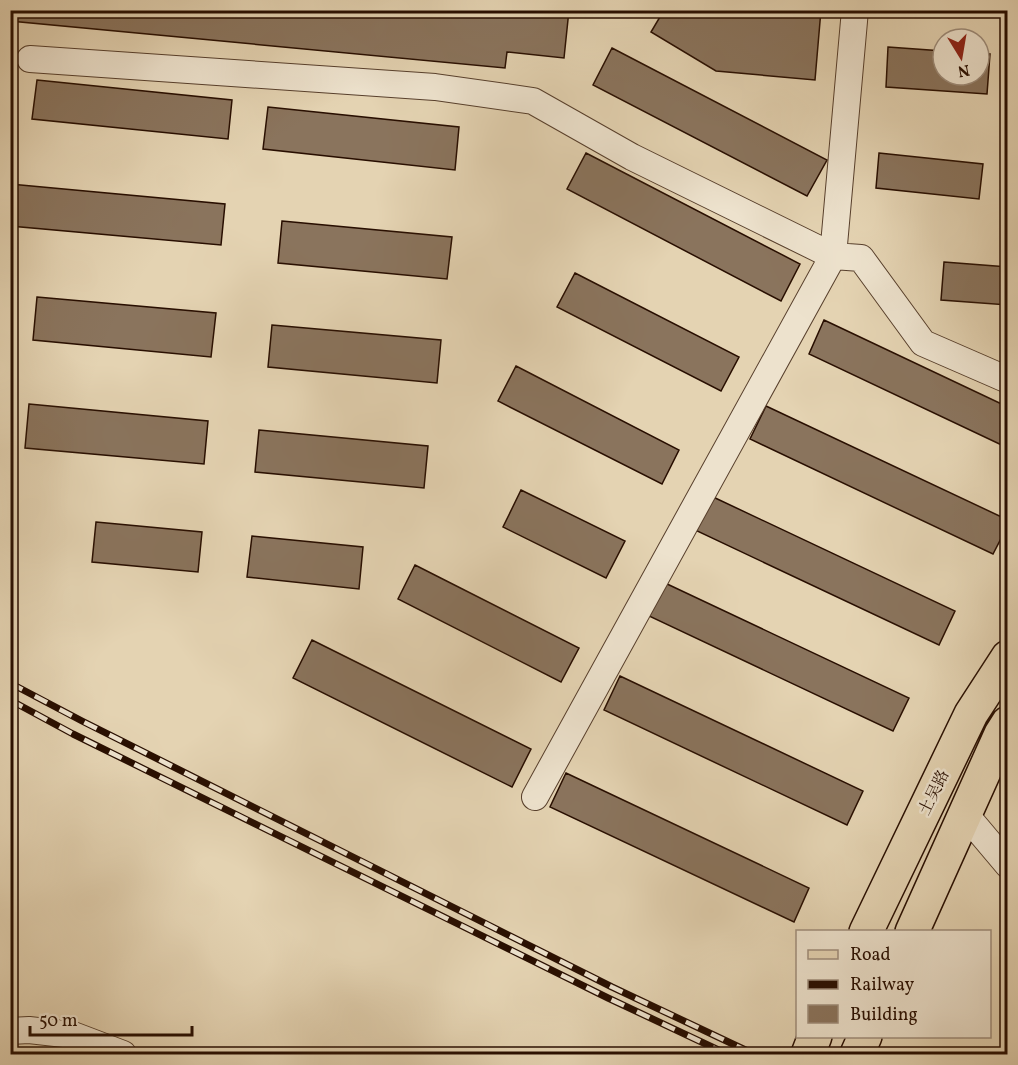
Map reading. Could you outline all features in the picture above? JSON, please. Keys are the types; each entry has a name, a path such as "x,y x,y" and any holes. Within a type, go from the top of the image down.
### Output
{"main road":[{"name":"土吴路","path":"867,930 971,714 1008,657"},
{"path":"913,930 1008,723"},
{"path":"808,1054 814,1038"}],"street":[{"path":"535,796 832,256 855,10"},
{"path":"30,59 435,87 533,101 632,157 832,256 861,258 923,343 1008,380"},
{"path":"965,814 1008,865"},
{"path":"10,1031 29,1029 73,1035 123,1054"}],"building":[{"path":"10,10 569,10 564,58 507,52 505,68 10,21"},
{"path":"664,10 821,10 815,80 716,71 651,32"},
{"path":"888,47 931,50 931,87 988,87 987,94 886,87"},
{"path":"612,48 827,160 807,196 593,85"},
{"path":"37,80 232,100 228,139 32,119"},
{"path":"268,107 459,127 455,170 263,149"},
{"path":"586,153 800,264 781,301 567,189"},
{"path":"879,153 983,164 979,199 876,188"},
{"path":"10,184 225,204 221,245 10,226"},
{"path":"282,221 452,237 447,279 278,263"},
{"path":"944,262 1008,267 1008,305 941,300"},
{"path":"575,273 739,357 721,391 557,307"},
{"path":"37,297 216,313 211,357 33,340"},
{"path":"824,320 1008,407 1008,448 809,354"},
{"path":"272,325 441,340 437,383 268,367"},
{"path":"516,366 679,450 662,484 498,401"},
{"path":"29,404 208,421 204,464 25,448"},
{"path":"766,406 1008,520 1008,525 993,554 750,439"},
{"path":"259,430 428,446 424,488 255,472"},
{"path":"521,490 625,541 606,578 503,527"},
{"path":"711,496 955,611 939,645 695,530"},
{"path":"96,522 202,532 198,572 92,562"},
{"path":"252,536 363,547 359,589 247,577"},
{"path":"415,565 579,648 561,682 398,599"},
{"path":"665,583 909,698 893,731 649,616"},
{"path":"312,640 531,749 512,787 293,678"},
{"path":"620,676 863,791 847,825 604,710"},
{"path":"566,773 809,888 794,922 550,807"}],"railway":[{"path":"10,683 612,987 754,1054"},
{"path":"10,700 73,734 608,998 727,1054"}]}
